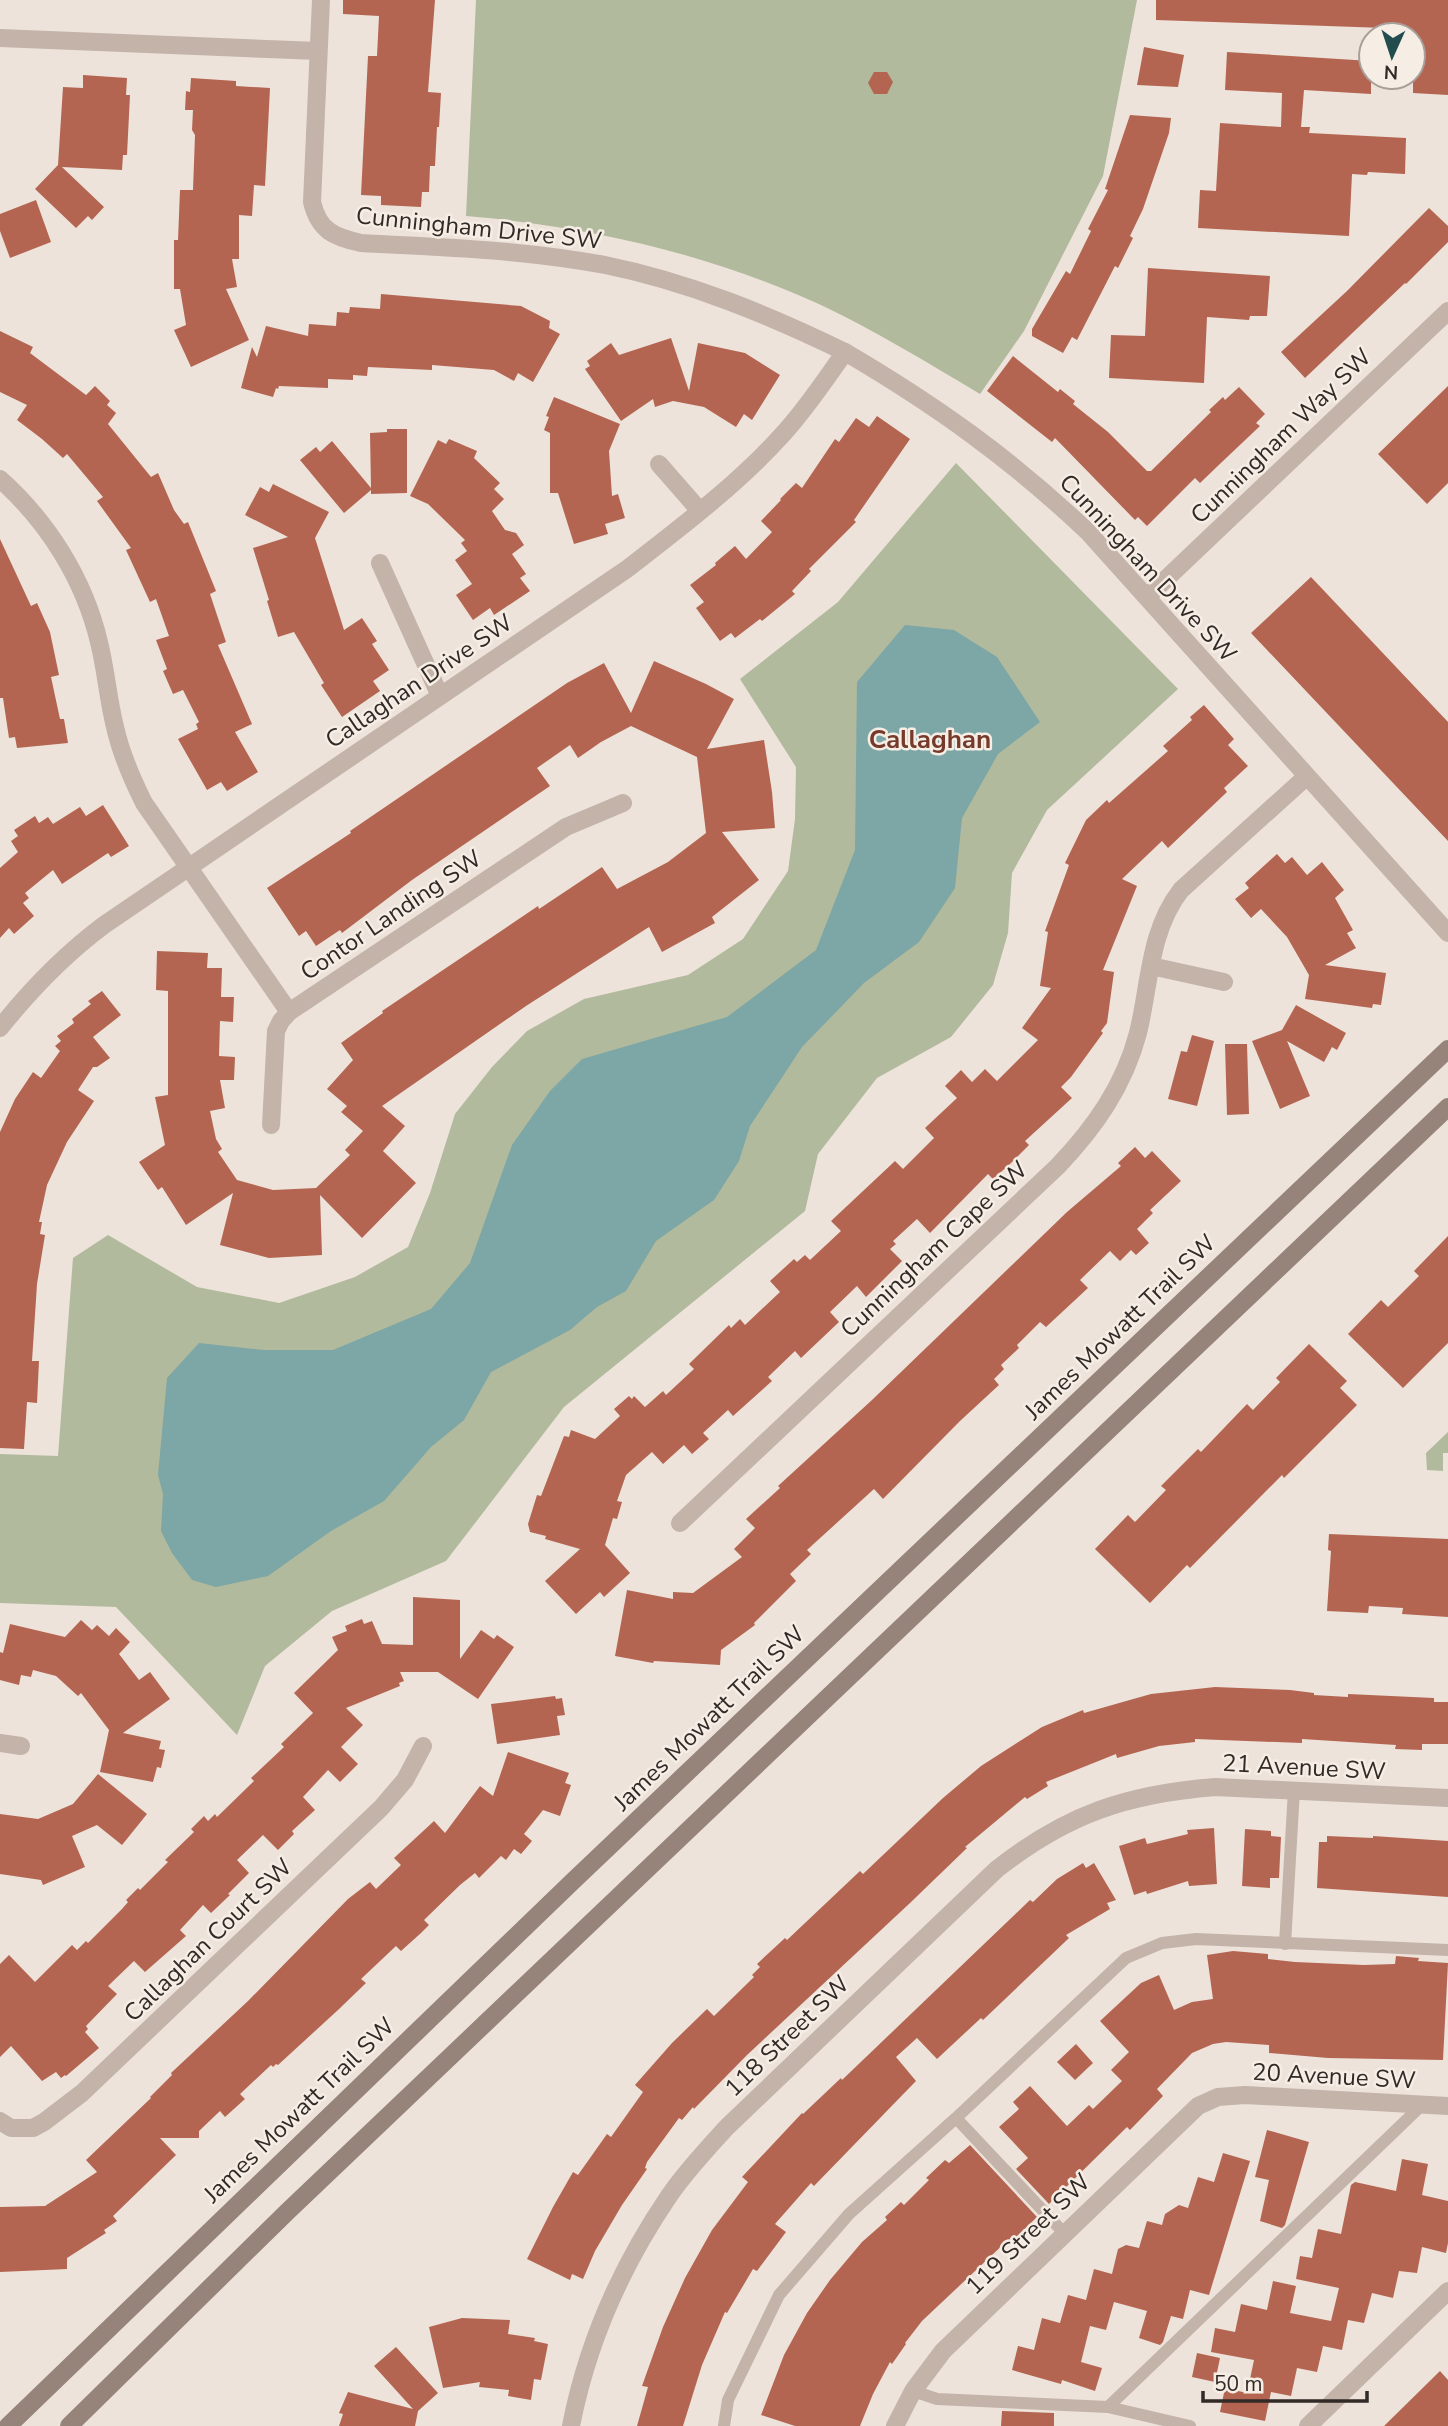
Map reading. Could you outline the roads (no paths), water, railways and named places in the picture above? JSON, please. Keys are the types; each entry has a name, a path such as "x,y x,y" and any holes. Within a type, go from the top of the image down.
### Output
{"main road":[{"name":"James Mowatt Trail SW","path":"8,2426 552,1901 1448,1049"},
{"path":"69,2426 286,2211 1448,1107"}],"street":[{"name":"Cunningham Drive SW","path":"321,0 312,202 316,217 327,231 361,243 466,248 607,266 724,299 845,352 939,410 1010,462 1088,532 1448,933"},
{"path":"0,38 318,51"},
{"name":"Cunningham Way SW","path":"1147,597 1448,311"},
{"name":"Callaghan Drive SW","path":"0,1028 41,979 78,945 188,867 628,569 700,511 781,437 845,352"},
{"path":"659,464 700,511"},
{"path":"0,479 33,511 79,583 99,640 122,751 144,803 289,1012"},
{"path":"380,563 440,696"},
{"name":"Cunningham Cape SW","path":"680,1523 1058,1166 1086,1136 1108,1106 1132,1054 1151,966 1169,905 1181,890 1306,777"},
{"name":"Contor Landing SW","path":"271,1125 276,1031 289,1012 566,827 623,803"},
{"path":"1151,966 1224,982"},
{"path":"0,1743 21,1746"},
{"name":"Callaghan Court SW","path":"0,2121 11,2128 33,2128 100,2077 381,1808 405,1780 424,1746"},
{"name":"21 Avenue SW","path":"1158,1792 1215,1787 1448,1798"},
{"name":"118 Street SW","path":"571,2426 589,2355 610,2300 641,2241 670,2195 727,2126 997,1869 1028,1845 1077,1819 1158,1792"},
{"name":"20 Avenue SW","path":"1218,2097 1245,2095 1448,2106"},
{"name":"119 Street SW","path":"895,2426 913,2391 943,2351 1188,2114 1218,2097"},
{"path":"1308,2426 1448,2291"}],"lane":[{"path":"1285,1944 1294,1790"},
{"path":"724,2426 728,2400 779,2295 849,2214 956,2118 1126,1958 1144,1949 1177,1940 1448,1950"},
{"path":"1108,2407 1422,2105"},
{"path":"956,2118 1064,2234"},
{"path":"913,2391 937,2399 1108,2407 1190,2426"}],"water":[{"path":"905,625 954,630 997,657 1040,722 998,754 962,818 955,888 919,942 864,983 802,1047 750,1126 739,1161 714,1200 656,1241 626,1291 597,1307 570,1330 491,1372 464,1420 431,1447 384,1501 331,1531 268,1576 216,1587 192,1580 172,1553 161,1531 163,1494 158,1475 167,1378 199,1343 264,1350 333,1350 431,1309 470,1263 512,1145 550,1091 582,1059 727,1017 816,950 855,850 857,682"}],"district":[{"name":"Callaghan","path":"930,739"}]}
